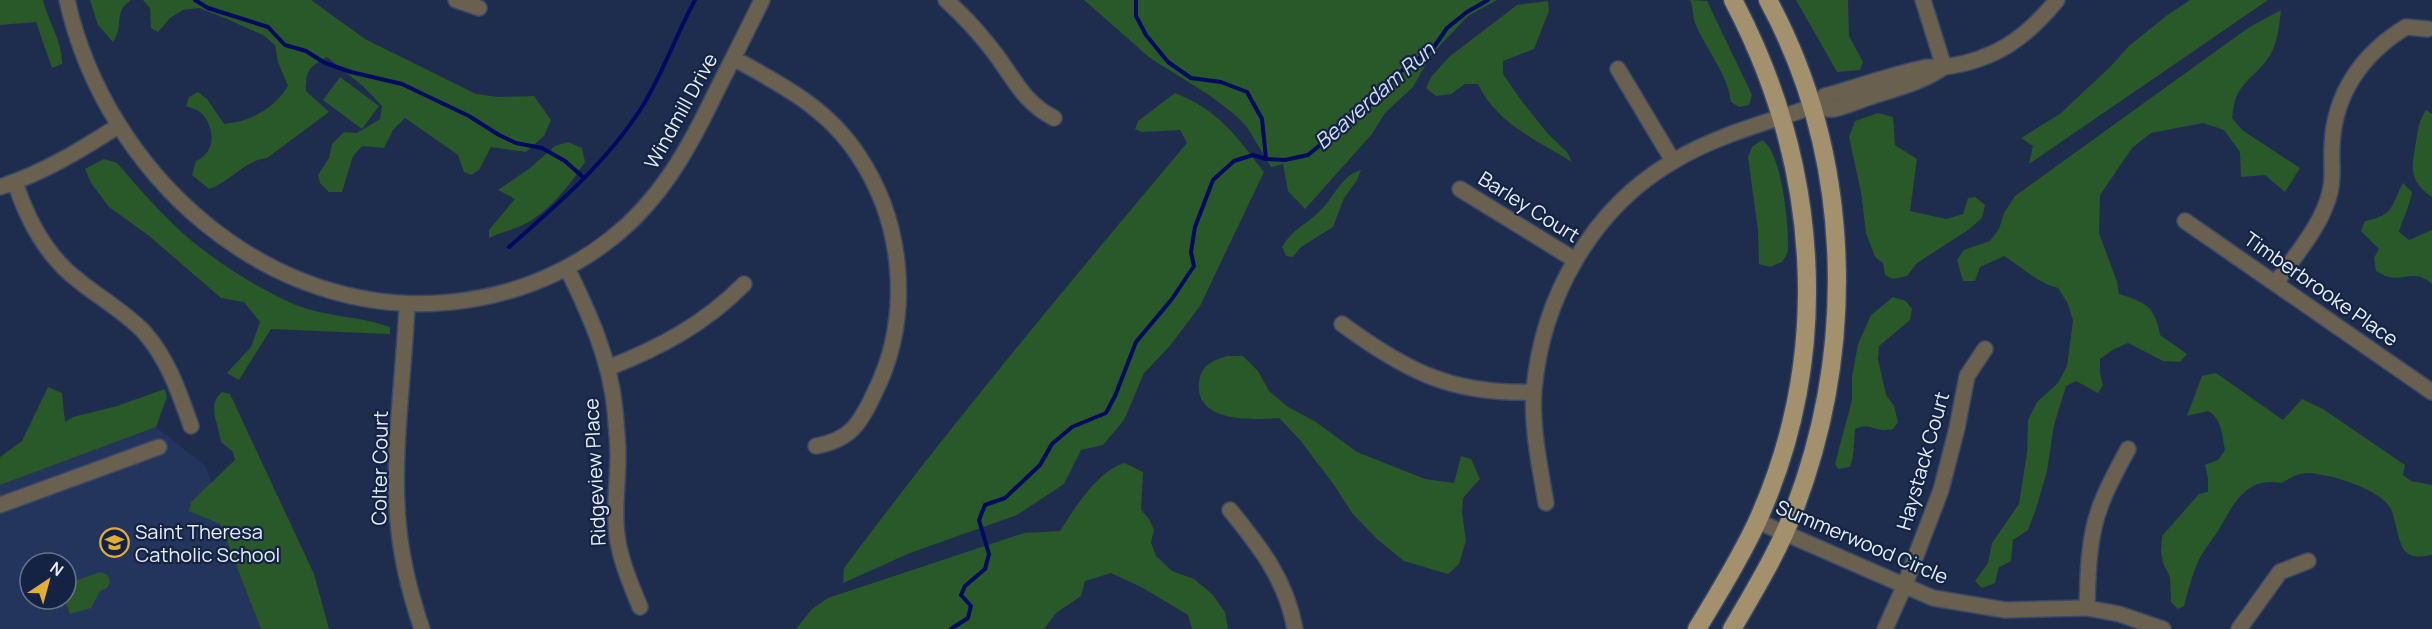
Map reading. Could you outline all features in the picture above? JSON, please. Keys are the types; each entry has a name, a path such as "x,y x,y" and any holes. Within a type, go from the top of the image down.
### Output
{"main road":[{"path":"1697,629 1725,584 1757,521 1786,442 1801,374 1807,303 1805,233 1797,177 1783,117 1765,67 1733,0"},
{"path":"1732,629 1784,534 1807,474 1821,426 1832,367 1838,303 1838,268 1830,188 1812,108 1788,42 1768,0"}],"street":[{"name":"Windmill Drive","path":"67,0 82,52 118,126 148,168 199,218 249,255 300,281 338,294 372,302 406,305 489,297 529,285 567,268 613,237 653,198 670,177 696,135 762,0"},
{"path":"456,0 479,9"},
{"path":"946,0 976,30 1024,96 1038,110 1054,118"},
{"path":"1923,0 1944,67"},
{"path":"1546,503 1534,392 1538,357 1563,283 1591,236 1613,209 1651,176 1673,161 1710,143 1812,108 1832,110 1929,78 1944,67 1967,62 2003,49 2031,30 2057,0"},
{"path":"2276,283 2324,211 2332,175 2331,148 2336,117 2345,89 2356,71 2373,51 2406,27 2428,29"},
{"path":"733,58 815,106 836,127 855,150 871,177 884,207 894,240 899,295 893,344 884,374 868,407 853,430 834,443 816,446"},
{"path":"1618,69 1673,161"},
{"path":"0,187 63,159 118,126"},
{"path":"15,182 37,232 61,264 76,280 128,318 152,342 169,368 191,426"},
{"name":"Barley Court","path":"1460,189 1575,260"},
{"name":"Timberbrooke Place","path":"2185,221 2432,392"},
{"name":"Ridgeview Place","path":"567,268 587,308 608,368 615,408 618,455 616,519 618,540 626,573 640,607"},
{"path":"608,368 672,340 727,301 744,284"},
{"name":"Colter Court","path":"406,305 397,502 403,557 413,604 422,629"},
{"path":"1342,324 1384,354 1427,376 1476,389 1534,392"},
{"name":"Haystack Court","path":"1885,629 1904,587 1941,490 1957,428 1967,376 1985,349"},
{"path":"0,505 159,447"},
{"path":"2087,608 2088,578 2095,524 2110,483 2128,449"},
{"path":"1230,510 1255,540 1282,583 1295,629"},
{"name":"Summerwood Circle","path":"1757,521 1933,598 2005,610 2087,608 2119,614 2163,629"},
{"path":"2239,629 2280,572 2308,561"}],"shaded area":[{"name":"Saint Theresa Catholic School","path":"156,427 205,466 212,483 220,524 261,629 0,629 0,485"}],"green space":[{"path":"0,0 43,0 58,40 62,64 52,68 36,22 0,25"},
{"path":"90,0 131,0 122,10 113,42 98,25"},
{"path":"143,0 311,0 365,39 476,94 498,97 534,96 551,120 544,136 526,152 491,147 479,170 471,175 464,172 458,155 405,118 393,130 384,148 362,146 353,156 342,192 329,192 320,183 318,175 329,158 332,144 344,132 357,133 380,119 382,106 364,87 327,57 309,70 306,91 329,112 267,158 252,163 209,189 192,175 196,161 203,157 210,146 211,132 209,124 200,112 186,106 189,97 198,92 207,99 224,124 244,120 261,113 276,101 288,86 278,62 275,45 263,35 199,8 183,10 170,18 158,32 151,28 150,8"},
{"path":"1084,0 1497,0 1468,16 1431,55 1413,87 1385,113 1372,134 1305,209 1288,191 1283,164 1271,167 1247,127 1233,113 1150,58"},
{"path":"1690,0 1707,1 1752,95 1749,105 1739,107 1731,102 1721,71 1695,23"},
{"path":"1796,0 1848,0 1849,36 1863,62 1860,70 1837,72"},
{"path":"2190,0 2268,0 2029,164 2033,146 2021,138 2061,113 2129,46"},
{"path":"1548,1 1549,11 1534,49 1503,61 1503,74 1548,134 1567,152 1572,162 1519,130 1496,110 1478,84 1465,84 1451,94 1436,96 1426,88 1431,77 1449,57 1517,5"},
{"path":"2281,10 2273,50 2262,66 2240,89 2232,118 2242,130 2300,168 2285,192 2265,175 2241,177 2240,152 2224,130 2203,123 2151,133 2132,148 2100,195 2099,233 2117,282 2119,294 2142,303 2152,311 2160,335 2187,354 2180,362 2163,361 2128,343 2100,359 2103,385 2098,393 2076,381 2066,386 2054,425 2047,471 2028,530 2013,540 2011,561 1999,567 1995,583 1982,588 1975,581 1988,563 1992,543 2019,504 2027,453 2028,420 2037,402 2058,383 2067,366 2073,321 2068,304 2058,288 2036,278 2004,256 1980,267 1975,281 1963,281 1957,260 1964,250 1990,241 1999,229 2004,213 2015,196 2248,28"},
{"path":"340,77 379,106 362,129 323,100"},
{"path":"1175,93 1204,108 1226,125 1264,172 1200,306 1169,347 1144,373 1124,420 1103,445 1081,450 1064,484 1017,515 910,553 843,583 844,568 969,406 1187,143 1180,130 1142,132 1135,129 1138,121"},
{"path":"2426,110 2432,114 2432,197 2418,185 2413,172 2418,129"},
{"path":"1878,113 1893,117 1895,145 1917,159 1910,211 1946,219 1963,214 1968,198 1975,197 1985,205 1982,218 1968,230 1917,263 1907,276 1893,279 1885,275 1883,263 1875,257 1866,233 1861,192 1849,137 1855,121"},
{"path":"1762,140 1769,147 1775,159 1783,190 1787,224 1787,254 1782,262 1770,267 1759,264 1758,230 1748,157 1752,147"},
{"path":"568,142 582,148 585,162 566,189 533,220 489,238 489,230 515,199 498,190 530,168 555,146"},
{"path":"104,159 117,163 188,238 249,281 307,309 390,327 390,334 271,329 239,380 227,373 251,347 260,322 244,302 221,298 148,235 109,207 91,183 85,169"},
{"path":"1361,170 1344,198 1333,227 1301,247 1293,257 1286,256 1282,247 1291,235 1325,206 1348,177"},
{"path":"2403,183 2412,192 2399,232 2409,240 2432,230 2432,284 2421,277 2388,277 2376,271 2374,258 2379,249 2361,231 2365,221 2387,213"},
{"path":"1893,297 1906,301 1912,309 1910,320 1879,346 1878,359 1886,395 1894,406 1898,422 1893,429 1882,430 1866,426 1855,429 1850,467 1838,469 1835,464 1852,400 1852,377 1858,344 1871,315"},
{"path":"1227,356 1243,356 1258,371 1269,391 1288,407 1316,422 1357,452 1425,479 1454,483 1461,456 1471,459 1480,479 1463,498 1462,513 1466,541 1459,564 1448,574 1404,561 1377,539 1352,513 1300,440 1279,418 1254,419 1227,416 1215,412 1206,405 1200,395 1199,382 1202,371 1212,362"},
{"path":"2216,373 2283,420 2302,399 2323,409 2405,465 2403,475 2411,481 2432,485 2432,555 2415,556 2403,549 2391,509 2376,495 2341,479 2317,474 2301,474 2282,483 2259,484 2242,494 2202,554 2184,606 2178,609 2171,602 2170,577 2163,563 2161,552 2162,536 2199,494 2208,492 2205,465 2218,460 2225,450 2221,428 2213,414 2208,411 2187,416 2202,376"},
{"path":"48,387 62,393 65,422 73,417 117,406 165,389 167,397 156,427 0,485 0,457 22,441"},
{"path":"222,392 230,394 314,574 329,629 261,629 220,524 189,511 191,502 235,460 233,452 221,442 215,416 215,403"},
{"path":"1125,463 1143,472 1141,510 1149,519 1154,530 1151,542 1156,556 1172,571 1194,579 1212,594 1225,612 1228,629 1192,629 1188,615 1143,588 1111,573 1085,581 1081,596 1056,613 1044,629 796,629 812,609 828,598 1024,533 1060,531 1097,481 1115,467"},
{"path":"100,572 108,575 110,582 107,588 100,591 91,608 70,614 69,611 78,611 78,580"}],"waterway":[{"path":"195,0 208,8 268,27 285,45 306,51 325,63 351,72 402,84 469,116 516,143 542,148 565,161 583,177"},
{"path":"509,247 580,182 628,127 656,81 695,0"},
{"path":"1136,0 1136,16 1146,35 1168,62 1191,78 1221,82 1247,92 1262,119 1266,159"},
{"name":"Beaverdam Run","path":"951,629 968,618 971,606 961,595 965,586 985,569 989,554 979,520 985,505 1005,498 1040,465 1052,444 1072,427 1106,413 1136,342 1172,299 1194,266 1191,252 1195,227 1213,180 1234,161 1253,155 1266,159 1285,160 1308,155 1325,141 1347,117 1368,107 1396,75 1434,47 1447,28 1467,12 1488,0"}],"place":[{"name":"Saint Theresa Catholic School","path":"114,543"}]}
